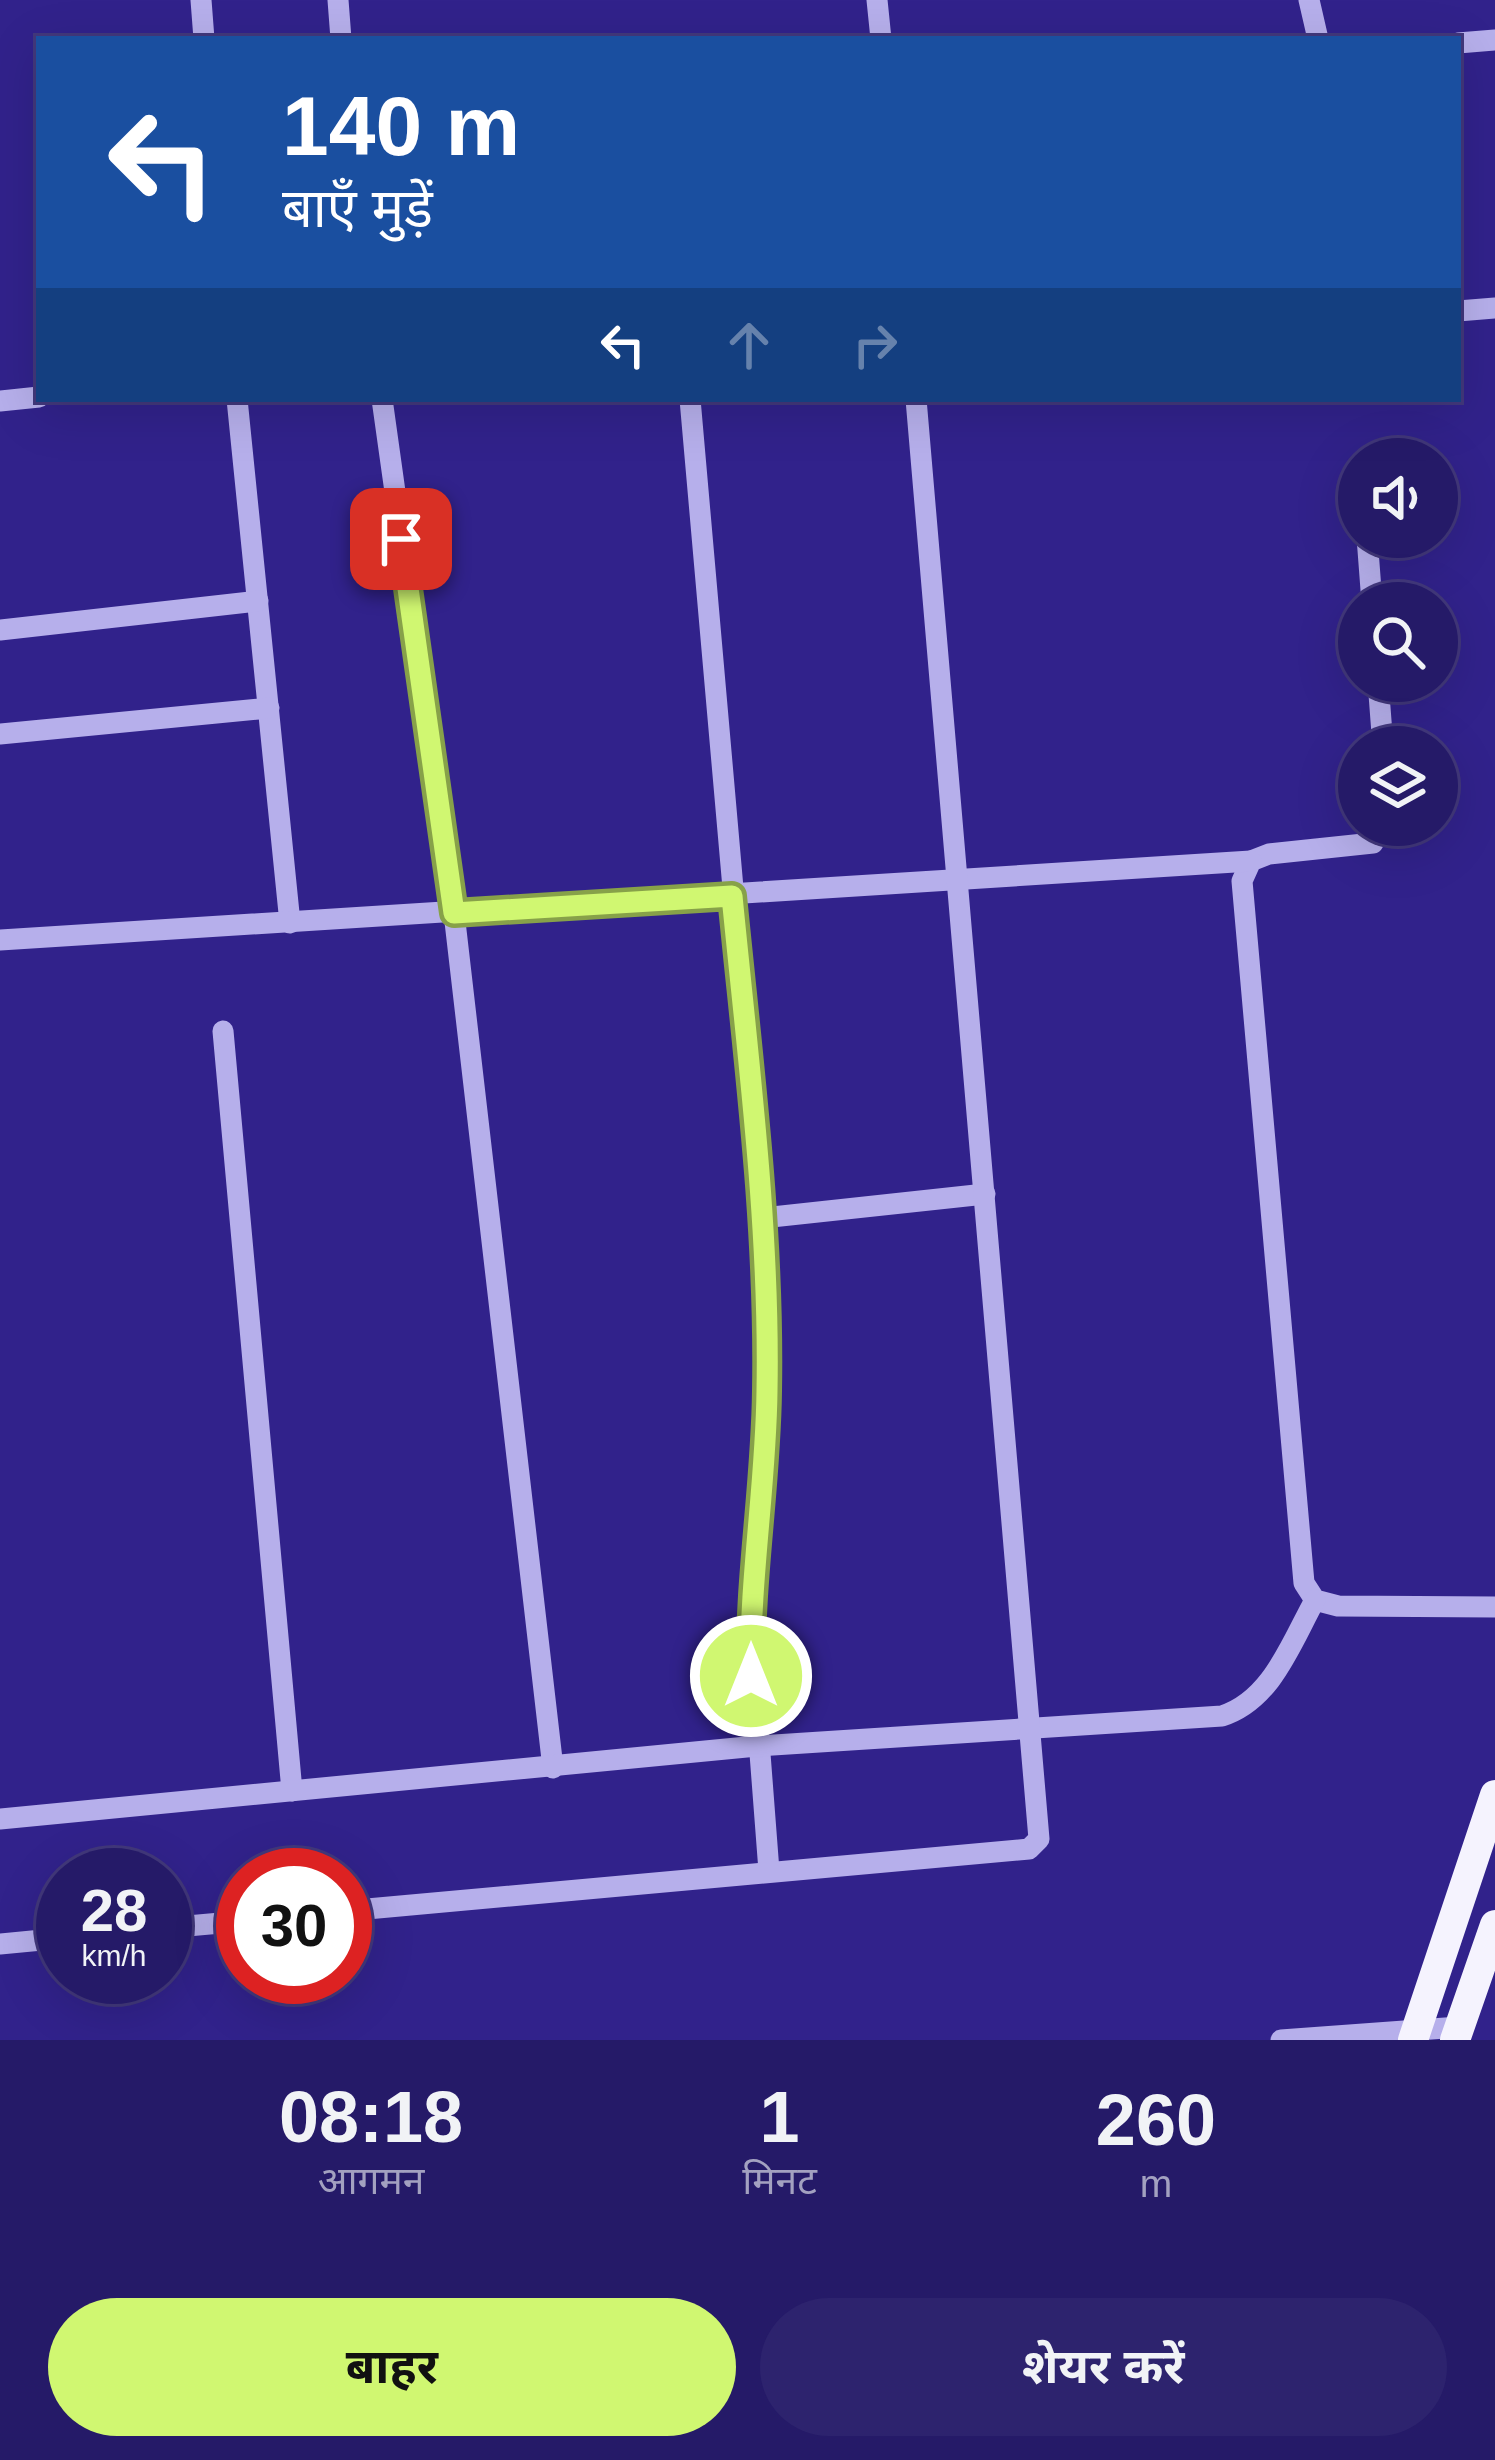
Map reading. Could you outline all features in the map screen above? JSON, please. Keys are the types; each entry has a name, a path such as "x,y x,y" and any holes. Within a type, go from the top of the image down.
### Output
{"main road":[{"path":"1414,2035 1495,1796"},
{"path":"1457,2034 1495,1925"}],"street":[{"path":"201,0 204,36"},
{"path":"338,0 341,36"},
{"path":"878,0 881,36"},
{"path":"1309,0 1317,36"},
{"path":"1461,43 1495,40"},
{"path":"1461,311 1495,308"},
{"path":"0,401 36,397"},
{"path":"237,402 290,923"},
{"path":"382,402 454,913 553,1768"},
{"path":"690,402 762,1218 767,1412 750,1623 769,1871"},
{"path":"372,1908 1029,1849 1039,1839 916,402"},
{"path":"0,630 258,601"},
{"path":"0,734 269,708"},
{"path":"0,940 1251,861 1269,854 1345,846"},
{"path":"1251,861 1242,881 1242,914 1304,1583 1315,1600 1338,1606 1495,1607"},
{"path":"223,1031 292,1791"},
{"path":"762,1218 985,1194"},
{"path":"0,1819 757,1746 1198,1718 1242,1710 1264,1690 1315,1600"},
{"path":"0,1944 36,1941"},
{"path":"1282,2040 1457,2034"}],"route":[{"path":"401,539 454,913 732,896 766,1308 765,1459 750,1623 751,1676"}]}
